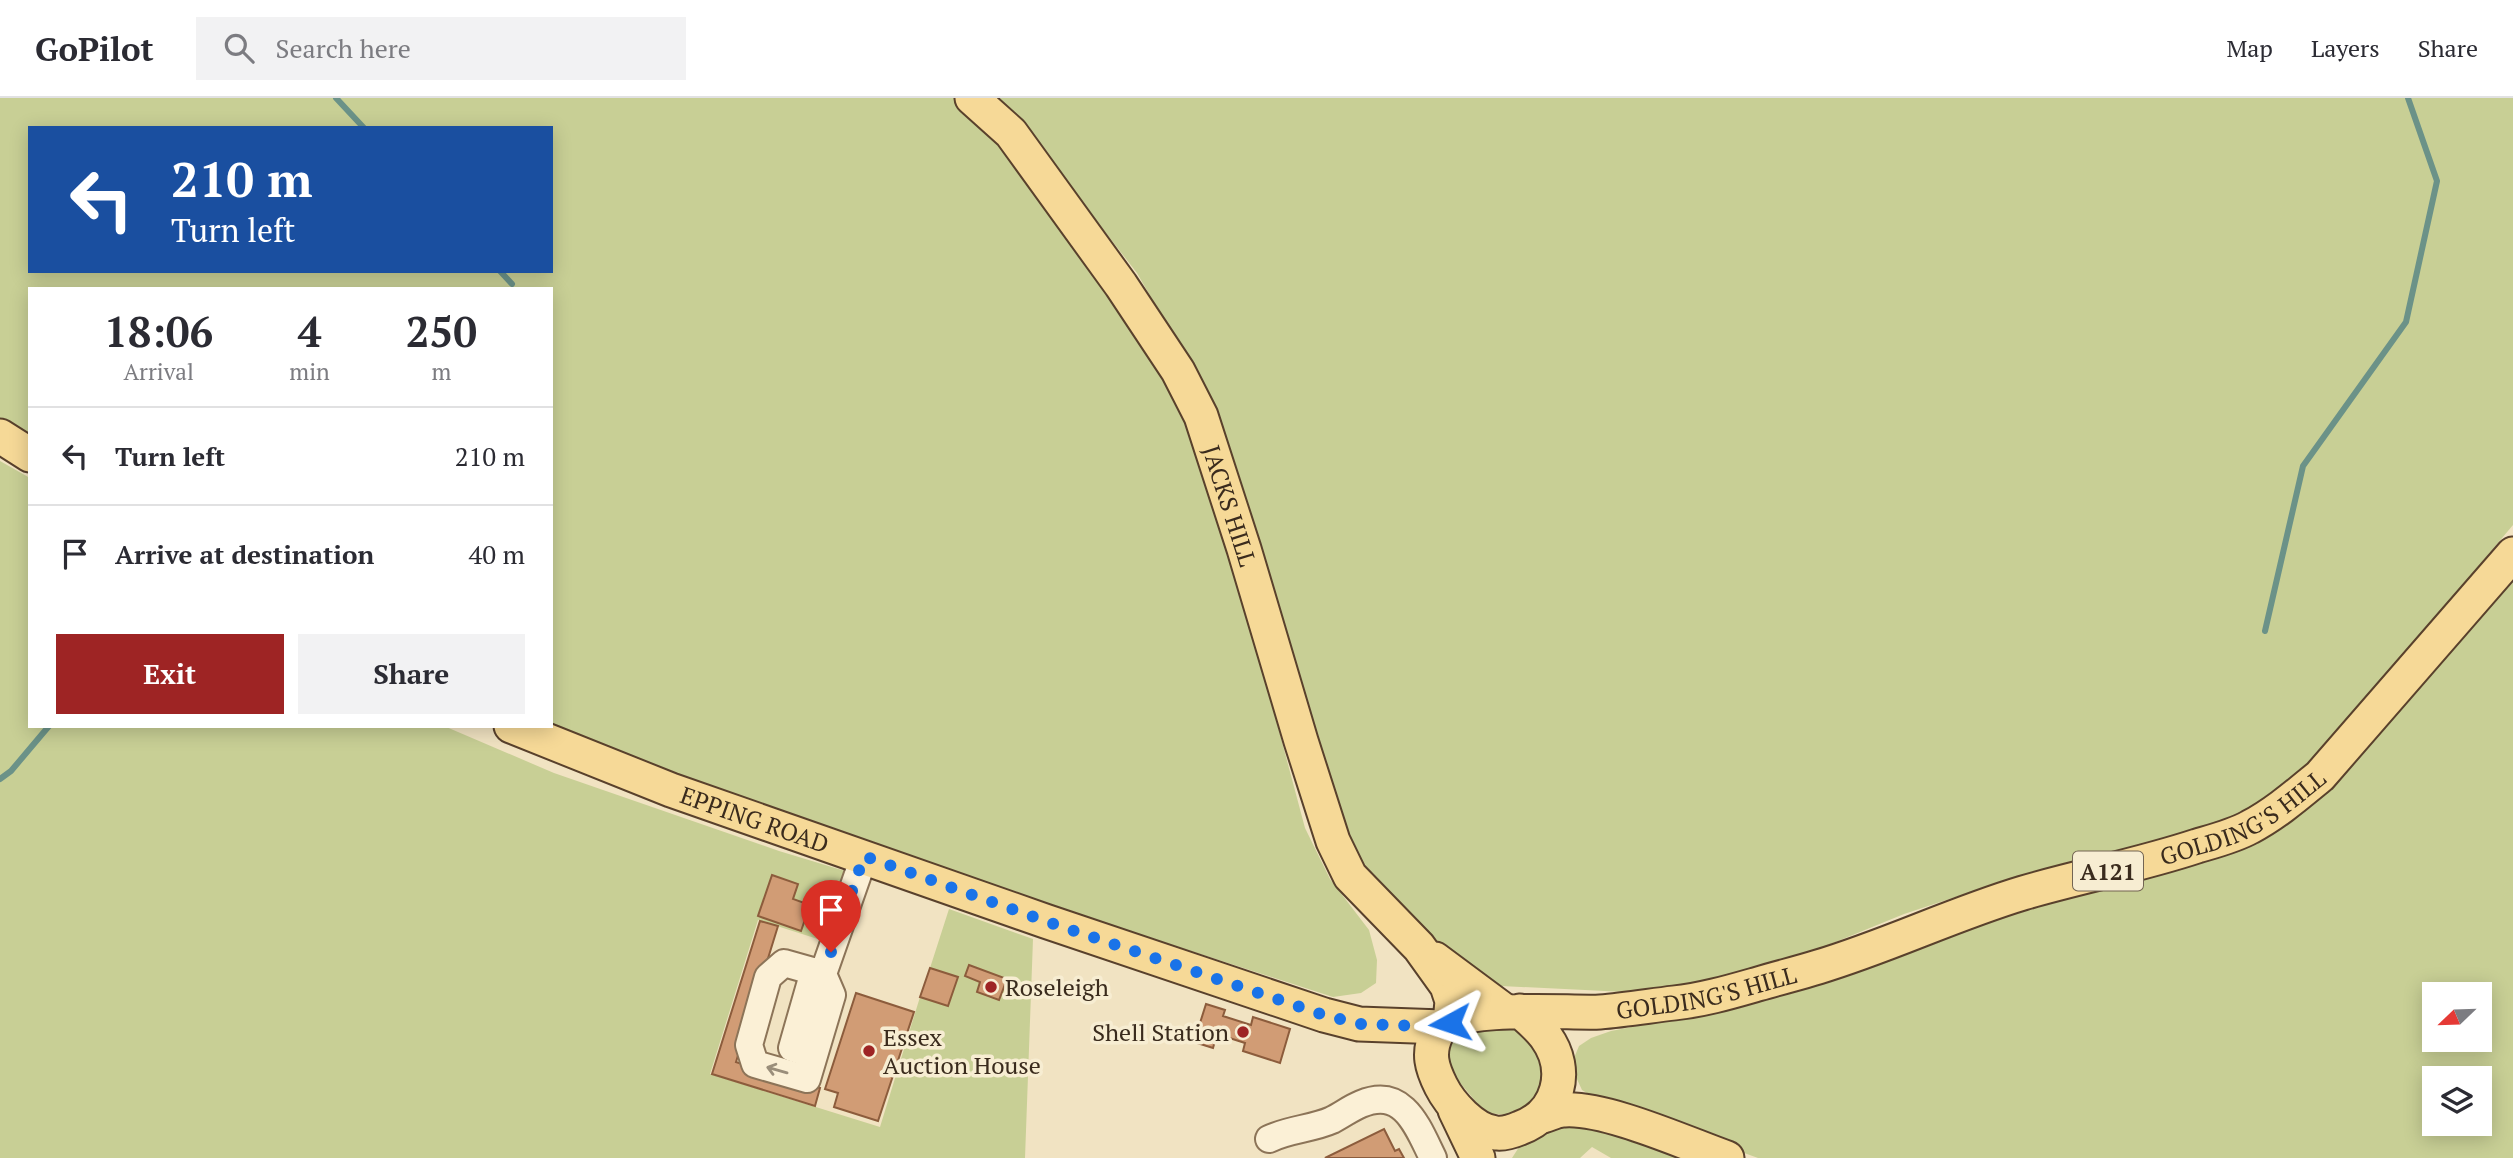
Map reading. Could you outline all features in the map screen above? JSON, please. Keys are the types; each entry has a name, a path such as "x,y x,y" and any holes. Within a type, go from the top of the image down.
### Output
{"main road":[{"name":"JACKS HILL","path":"971,98 1011,133 1121,285 1178,371 1201,416 1333,841 1350,876 1419,947"},
{"path":"0,436 28,454"},
{"name":"GOLDING'S HILL","path":"1512,1011 1599,1012 1696,1001 1820,967 2023,893 2165,857 2249,827 2320,776 2513,554"},
{"name":"EPPING ROAD","path":"516,728 671,790 1233,985 1359,1024 1398,1046 1447,1097"},
{"path":"1419,947 1548,1038 1558,1070 1570,1093 1610,1117"},
{"path":"1419,947 1447,986 1452,1001 1446,1025"},
{"path":"1478,1158 1430,1058 1437,1034 1446,1025 1470,1017 1512,1011"},
{"name":"GOLDING'S HILL","path":"1558,1070 1563,1044 1571,1033 1599,1012"},
{"name":"EPPING ROAD","path":"1359,1024 1446,1025"},
{"path":"1507,1158 1534,1121 1555,1100 1558,1070"},
{"path":"1447,1097 1477,1125 1494,1133 1509,1132 1562,1110 1586,1111 1727,1158"}],"lane":[{"path":"818,972 864,856"},
{"path":"783,963 818,972 832,995 807,1079 755,1064 749,1045 768,977 783,963"},
{"path":"1269,1139 1281,1133 1332,1120 1362,1104 1375,1100 1389,1101 1402,1106 1412,1116 1433,1158"}],"green space":[{"path":"0,98 955,98 1006,148 1154,360 1194,439 1227,536 1305,828 1330,879 1369,930 1377,960 1376,983 1361,993 1333,997 1191,951 1010,899 771,815 553,727 553,287 28,287 28,437 0,421"},
{"path":"995,98 2513,98 2513,525 2328,745 2284,787 2247,810 2206,828 2025,874 1904,914 1794,959 1686,995 1501,986 1449,960 1358,860 1337,816 1287,631 1214,407 1137,273 1025,129"},
{"path":"0,461 28,477 28,728 449,728 554,773 779,851 845,871 824,941 758,920 710,1074 880,1127 920,997 948,1006 957,978 930,968 949,909 1033,939 1025,1158 0,1158"},
{"path":"2513,564 2513,1158 1758,1158 1598,1100 1582,1090 1576,1077 1574,1058 1579,1046 1591,1038 1611,1031 1720,1010 1926,936 2246,838"},
{"path":"1518,1021 1555,1080 1530,1107 1507,1115 1489,1113 1481,1108 1446,1066 1446,1041 1454,1032"},
{"path":"1567,1126 1592,1127 1679,1158 1611,1158 1592,1147 1580,1158 1512,1158 1521,1144"}],"building":[{"path":"772,875 798,884 793,899 810,905 801,931 758,916"},
{"path":"760,921 778,926 736,1062 820,1088 815,1106 712,1074"},
{"name":"Roseleigh","path":"969,965 1007,979 999,1000 977,992 980,982 965,976"},
{"path":"930,968 958,977 948,1006 920,997"},
{"name":"Essex Auction House","path":"856,993 914,1012 878,1121 834,1107 838,1093 825,1089"},
{"name":"Shell Station","path":"1206,1004 1225,1010 1223,1016 1251,1025 1253,1017 1290,1029 1280,1063 1243,1051 1245,1043 1217,1034 1213,1048 1194,1042"},
{"path":"1384,1129 1395,1151 1399,1149 1404,1158 1325,1158"}],"waterway":[{"path":"336,98 362,126"},
{"path":"2265,631 2303,466 2406,322 2437,181 2408,98"},
{"path":"502,273 512,284"},
{"path":"0,779 11,771 47,728"}],"place":[{"name":"Roseleigh","path":"991,987"},
{"name":"Shell Station","path":"1243,1032"},
{"name":"Essex Auction House","path":"869,1051"}],"route":[{"path":"831,952 864,856 1045,921 1324,1015 1359,1024 1443,1027 1450,1023"}]}
